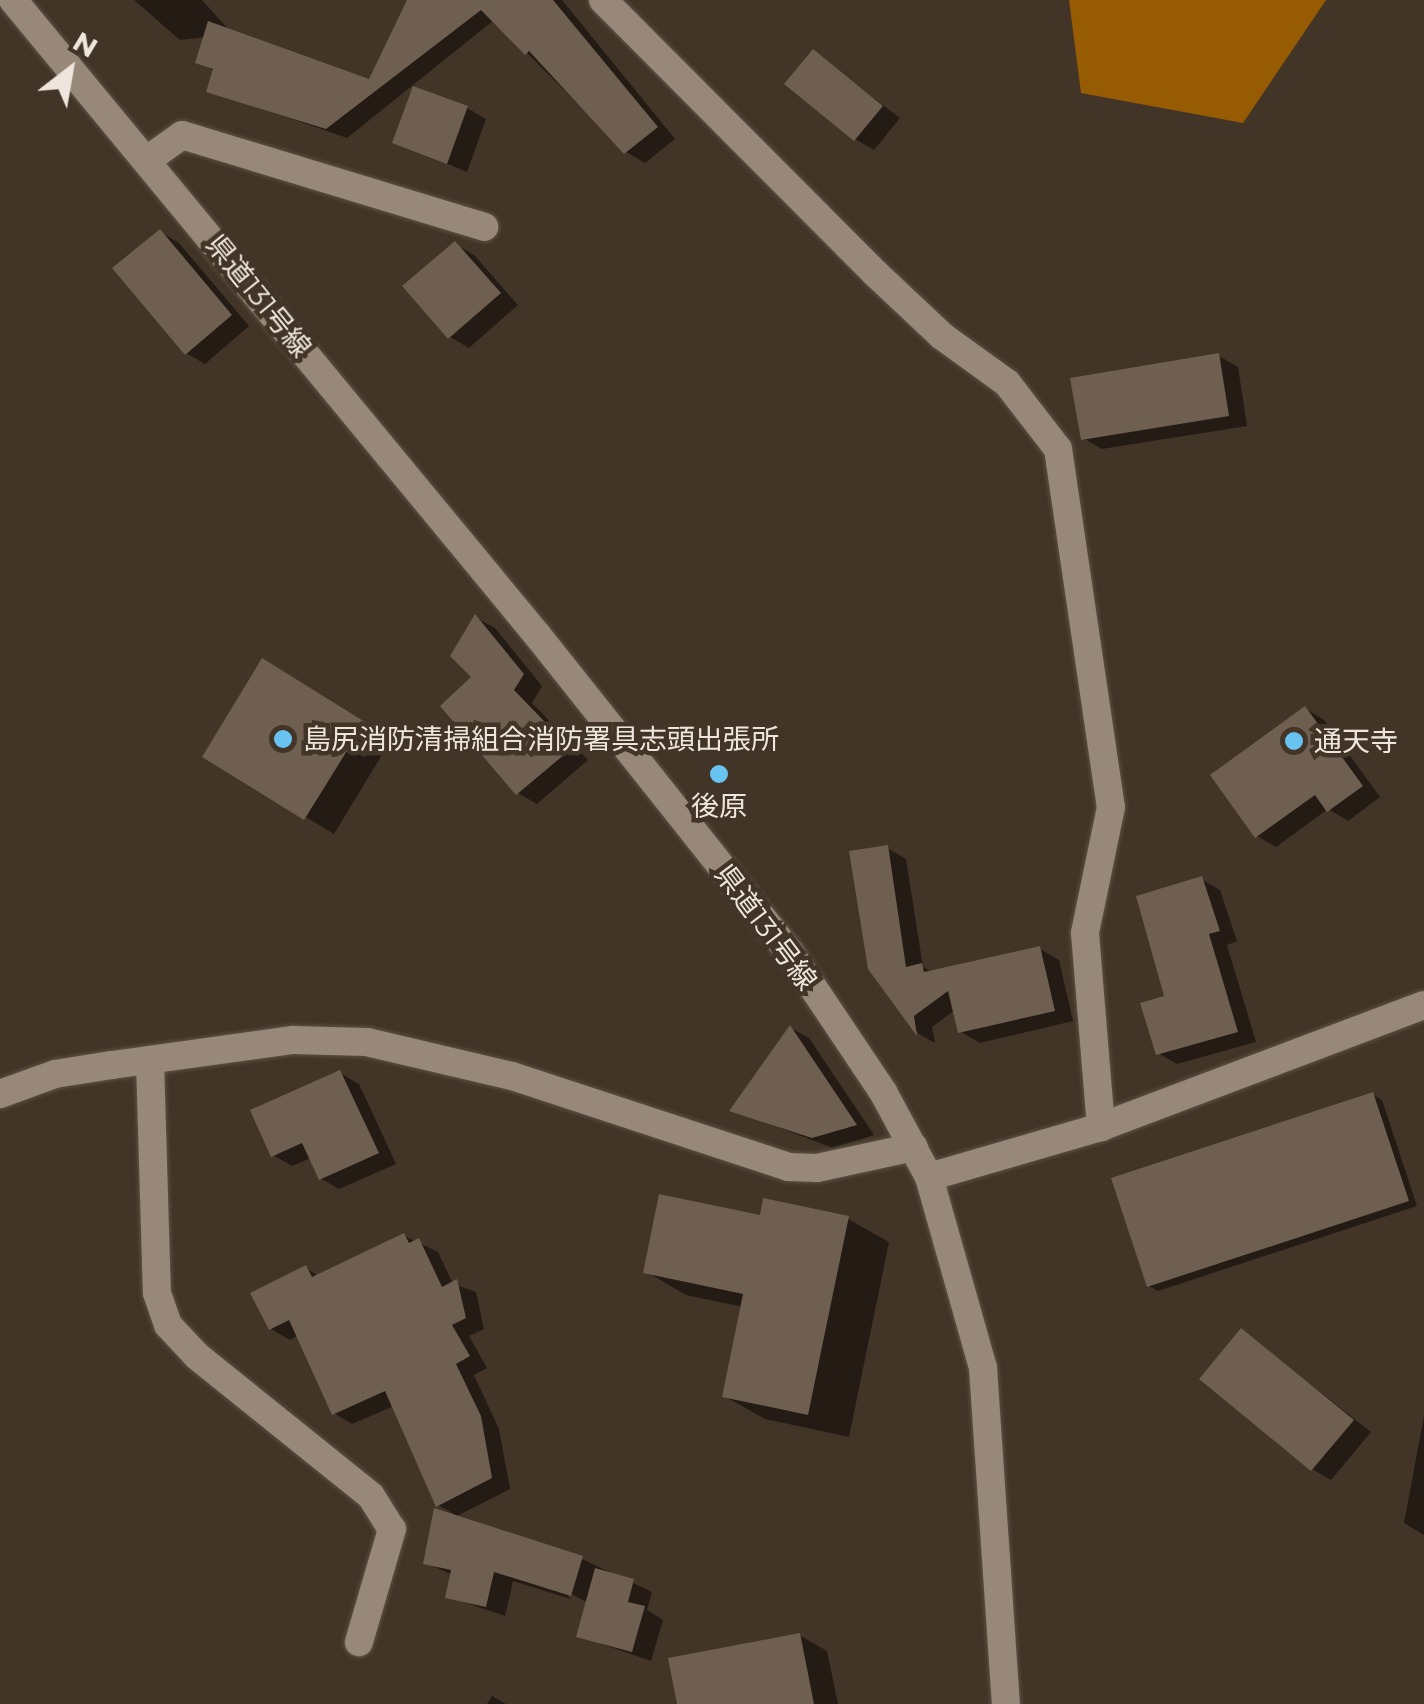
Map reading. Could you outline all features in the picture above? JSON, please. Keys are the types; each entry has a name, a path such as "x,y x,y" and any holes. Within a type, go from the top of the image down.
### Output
{"street":[{"name":"県道131号線","path":"13,0 790,954 914,1147 929,1177 987,1393 1006,1704"},
{"path":"603,0 875,273 1007,383 1058,449 1111,807 1084,933 1102,1128"},
{"path":"147,160 182,135 484,227"},
{"path":"929,1177 1102,1128 1424,1005"},
{"path":"0,1094 55,1074 293,1040 386,1044 531,1082 788,1167 816,1168 914,1147"},
{"path":"150,1061 157,1294 168,1326 371,1496 392,1529 359,1642"}],"shaded area":[{"path":"1069,0 1326,0 1243,123 1081,93"}],"building":[{"path":"407,0 553,0 658,127 624,154 529,51 525,55 481,10 326,129 206,92 213,69 195,63 208,21 369,79"},
{"path":"813,49 883,106 854,141 784,84"},
{"path":"413,86 468,106 447,164 392,143"},
{"path":"160,229 232,315 185,355 112,268"},
{"path":"455,241 501,293 448,339 402,286"},
{"path":"1219,353 1229,416 1081,440 1070,378"},
{"path":"475,614 524,674 514,690 571,749 516,795 440,706 471,677 450,656"},
{"name":"島尻消防清掃組合消防署具志頭出張所","path":"262,658 365,722 304,820 202,757"},
{"name":"通天寺","path":"1305,706 1363,786 1327,812 1315,795 1255,838 1210,775"},
{"path":"888,845 906,967 922,963 924,972 1040,946 1055,1011 958,1033 948,991 914,1016 917,1036 868,969 849,851"},
{"path":"1202,876 1220,931 1209,934 1238,1032 1156,1055 1140,1003 1164,996 1136,896"},
{"path":"790,1025 857,1125 812,1138 729,1111"},
{"path":"340,1070 379,1153 319,1180 302,1143 271,1157 250,1110"},
{"path":"1373,1092 1409,1201 1147,1287 1111,1178"},
{"path":"659,1194 760,1215 763,1198 849,1216 808,1415 722,1397 743,1294 643,1273"},
{"path":"404,1233 409,1243 419,1238 442,1287 457,1279 466,1318 452,1325 470,1356 456,1364 481,1416 492,1478 436,1507 385,1391 332,1415 289,1320 269,1330 250,1293 306,1265 312,1277"},
{"path":"1241,1328 1354,1420 1311,1471 1199,1379"},
{"path":"434,1508 583,1556 571,1596 494,1572 486,1607 445,1598 451,1570 423,1564"},
{"path":"595,1568 634,1579 628,1602 645,1606 632,1652 576,1637"},
{"path":"800,1633 814,1704 677,1704 668,1658"}],"place":[{"name":"島尻消防清掃組合消防署具志頭出張所","path":"283,739"},
{"name":"通天寺","path":"1294,741"},
{"name":"後原","path":"719,774"}]}
